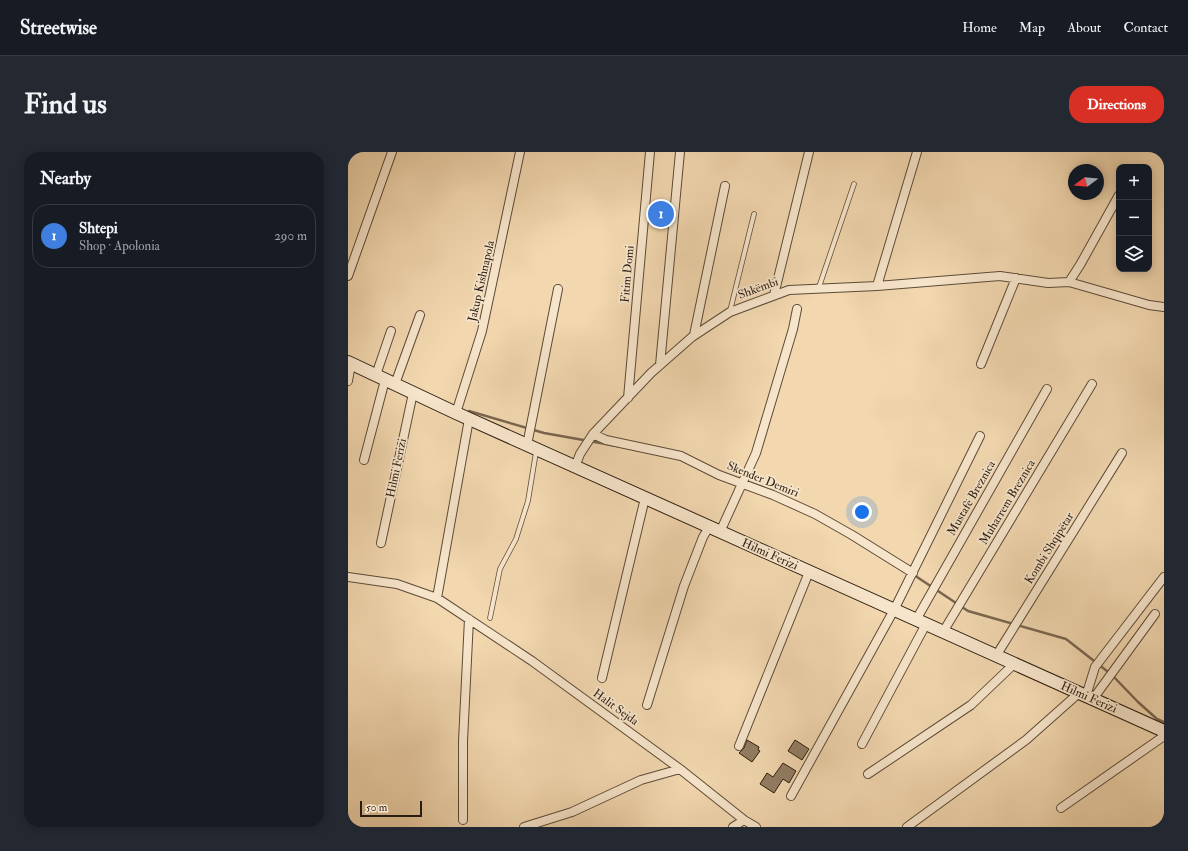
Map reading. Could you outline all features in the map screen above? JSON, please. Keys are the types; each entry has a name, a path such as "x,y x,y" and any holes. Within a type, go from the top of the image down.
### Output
{"street":[{"path":"348,276 392,152"},
{"name":"Jakup Kishnapola","path":"456,413 482,331 520,152"},
{"name":"Fitim Domi","path":"628,398 650,152"},
{"path":"660,365 680,152"},
{"path":"774,295 810,152"},
{"path":"877,286 917,152"},
{"path":"694,335 725,186"},
{"path":"1069,282 1116,199"},
{"name":"Shkëmbi","path":"575,467 585,446 592,436 660,365 694,335 730,312 789,290 818,290 1000,276 1048,283 1069,282 1149,305 1164,307"},
{"path":"981,364 1016,278"},
{"path":"532,447 558,289"},
{"path":"720,532 742,487 756,453 793,329 797,309"},
{"path":"385,380 420,315"},
{"path":"364,460 385,380 391,331"},
{"path":"348,381 350,363"},
{"name":"Hilmi Ferizi","path":"350,363 575,467 1164,731"},
{"name":"Muharrem Breznica","path":"943,632 1092,384"},
{"name":"Mustafë Breznica","path":"862,744 921,622 931,593 1047,389"},
{"name":"Hilmi Ferizi","path":"381,543 413,393"},
{"path":"437,598 469,419"},
{"name":"Skender Demiri","path":"592,436 682,456 742,487 773,495 815,514 852,535 912,575"},
{"path":"791,796 894,610 980,436"},
{"name":"Kombi Shqipëtar","path":"996,656 1122,453"},
{"path":"602,678 645,498"},
{"path":"647,705 684,586 703,537 709,527"},
{"path":"739,746 809,572"},
{"name":"Halit Sejda","path":"348,577 397,584 437,598 532,660 680,769 744,820 756,827"},
{"path":"1086,696 1095,667 1164,577"},
{"path":"907,827 1108,679 1154,614"},
{"path":"463,820 463,742 469,619"},
{"path":"868,774 971,705 1014,664"},
{"path":"1061,808 1164,736"},
{"path":"524,827 572,812 641,780 680,769"},
{"path":"733,827 744,820"}],"lane":[{"path":"818,290 854,184"},
{"path":"730,312 754,214"},
{"path":"490,618 500,569 516,539 528,501 532,447"}],"building":[{"path":"747,740 759,747 758,750 760,751 752,762 739,753 744,748"},
{"path":"795,740 809,749 802,760 788,751"},
{"path":"783,763 796,771 789,783 783,779 774,793 760,784 767,773 773,777"}],"waterway":[{"path":"469,411 544,433 617,446"},
{"path":"914,575 968,611 1066,639 1112,675 1138,702 1157,719 1164,722"}],"place":[{"name":"Shtepi","path":"661,214"}]}
